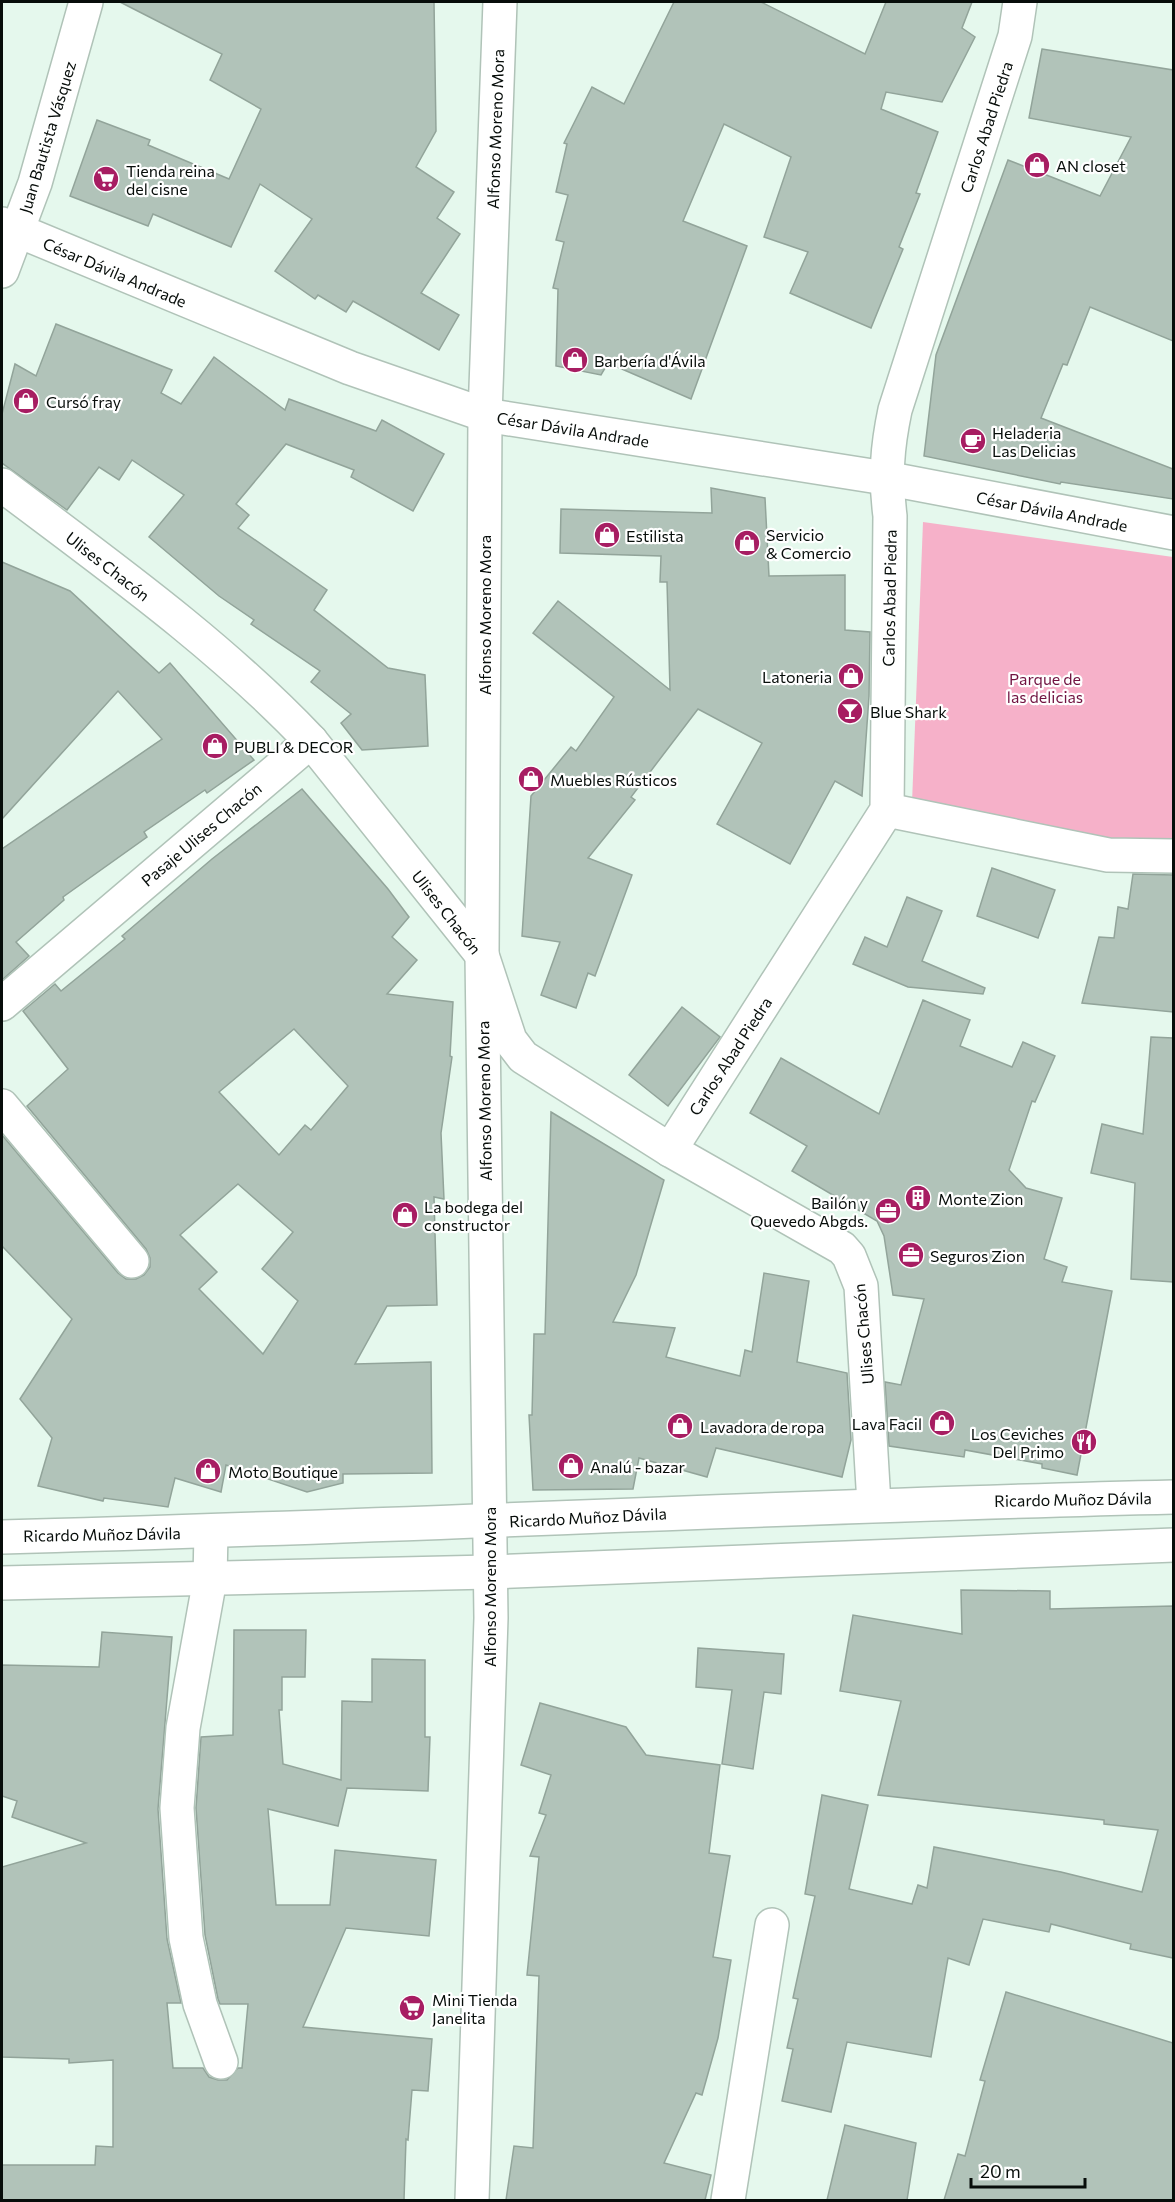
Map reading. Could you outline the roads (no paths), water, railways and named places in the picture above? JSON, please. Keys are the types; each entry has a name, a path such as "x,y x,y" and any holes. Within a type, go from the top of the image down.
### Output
{"street":[{"name":"Juan Bautista Vásquez","path":"2,271 10,227 36,183 86,2"},
{"name":"Alfonso Moreno Mora","path":"472,2200 490,1630 482,955 485,415 500,2"},
{"name":"Carlos Abad Piedra","path":"670,1150 887,810 890,516 885,478 889,440 896,410 1015,36 1020,2"},
{"name":"César Dávila Andrade","path":"10,227 350,368 485,415 885,478 1173,533"},
{"name":"Ulises Chacón","path":"2,485 127,579 282,711 310,741 482,955 510,1040 517,1051 670,1150 842,1248 849,1256 861,1286 874,1504"},
{"name":"Pasaje Ulises Chacón","path":"2,1004 310,741"},
{"path":"887,810 1108,855 1173,856"},
{"path":"2,1106 132,1261"},
{"name":"Ricardo Muñoz Dávila","path":"2,1537 211,1532 874,1504 1173,1497"},
{"path":"211,1532 210,1579 183,1728 177,1808 186,1938 200,2004 221,2062"},
{"path":"2,1583 490,1572 1173,1545"},
{"path":"728,2200 772,1925"}],"place":[{"name":"AN closet","path":"1037,165"},
{"name":"Tienda reina del cisne","path":"106,179"},
{"name":"Barbería d'Ávila","path":"575,360"},
{"name":"Cursó fray","path":"26,401"},
{"name":"Heladeria Las Delicias","path":"973,441"},
{"name":"Estilista","path":"607,535"},
{"name":"Servicio & Comercio","path":"747,543"},
{"name":"Latoneria","path":"851,676"},
{"name":"Blue Shark","path":"850,711"},
{"name":"PUBLI & DECOR","path":"215,746"},
{"name":"Muebles Rústicos","path":"531,779"},
{"name":"Monte Zion","path":"918,1198"},
{"name":"Bailón y Quevedo Abgds.","path":"888,1211"},
{"name":"La bodega del constructor","path":"405,1215"},
{"name":"Seguros Zion","path":"911,1255"},
{"name":"Lava Facil","path":"942,1423"},
{"name":"Lavadora de ropa","path":"680,1426"},
{"name":"Los Ceviches Del Primo","path":"1084,1442"},
{"name":"Analú - bazar","path":"571,1466"},
{"name":"Moto Boutique","path":"208,1471"},
{"name":"Mini Tienda Janelita","path":"412,2008"}],"park label":[{"name":"Parque de las delicias","path":"1045,687"}]}
